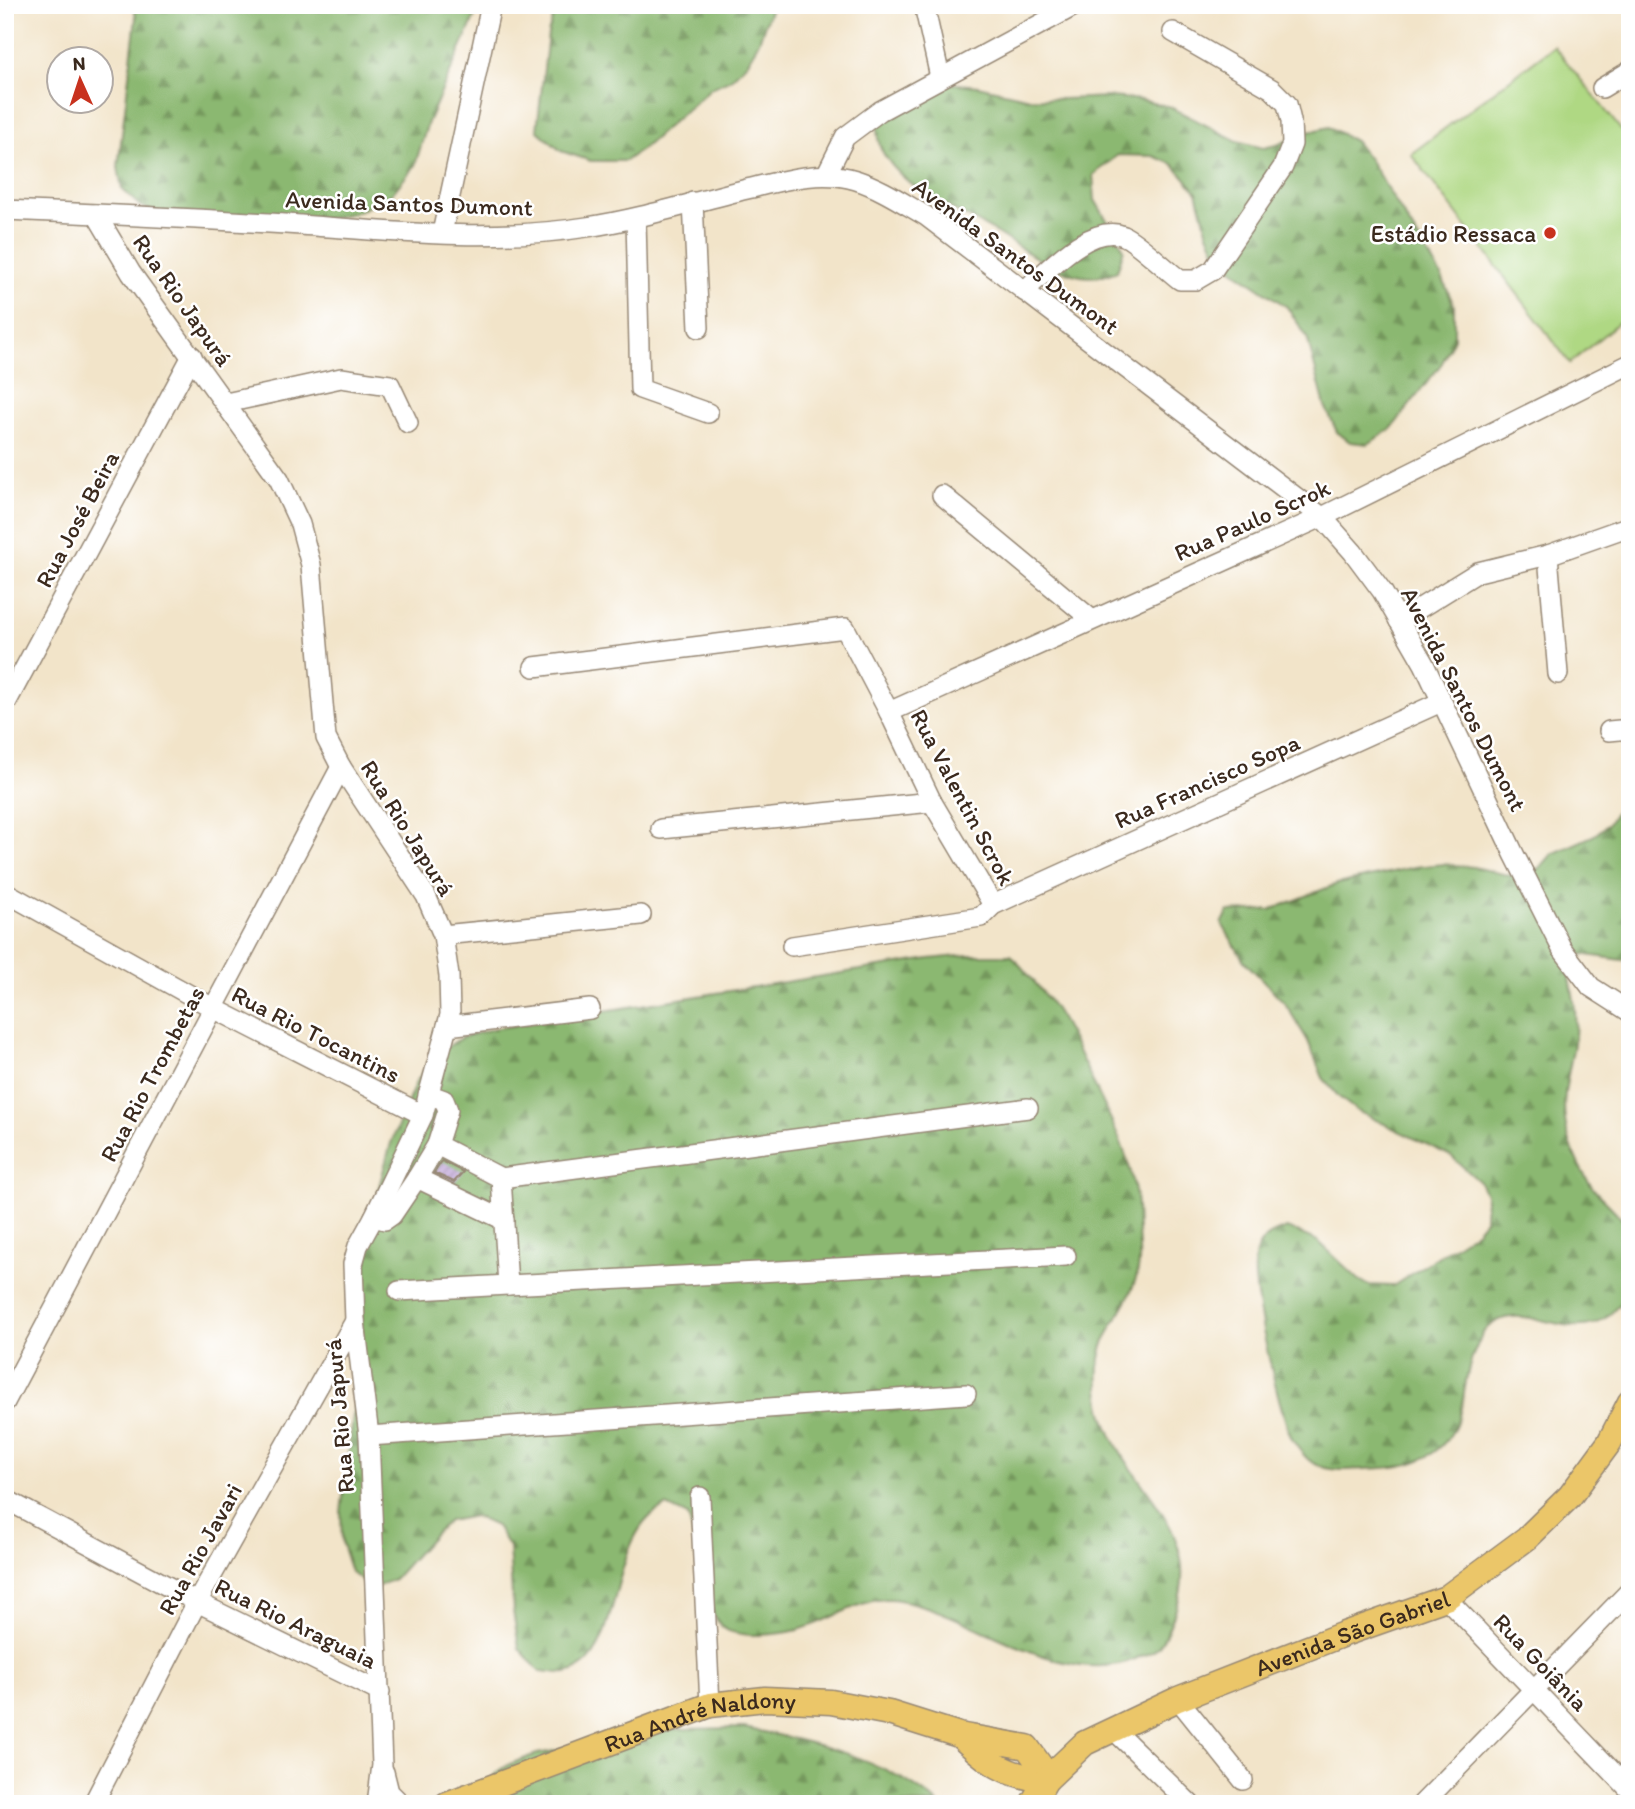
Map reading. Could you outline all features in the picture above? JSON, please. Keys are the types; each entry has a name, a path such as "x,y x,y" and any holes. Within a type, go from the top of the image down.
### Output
{"main road":[{"name":"Avenida São Gabriel","path":"1031,1804 1046,1780 1085,1743 1178,1699 1344,1634 1446,1598 1527,1538 1570,1496 1609,1443 1630,1402"},
{"name":"Rua André Naldony","path":"447,1804 710,1705 765,1699 831,1702 889,1713 959,1734 1027,1747 1085,1743"},
{"name":"Rua André Naldony","path":"959,1734 1003,1771 1046,1780"},
{"path":"1027,1747 1038,1760 1046,1780"},
{"path":"1003,1771 1017,1804"}],"street":[{"path":"442,233 491,5"},
{"path":"924,5 940,77"},
{"path":"825,174 845,137 880,111 1076,5"},
{"path":"1024,291 1085,240 1104,234 1124,236 1180,280 1196,279 1213,270 1283,167 1292,144 1287,104 1272,89 1173,33"},
{"path":"1602,88 1630,71"},
{"name":"Avenida Santos Dumont","path":"5,210 442,233 514,233 586,228 636,218 693,201 783,180 825,174 854,179 885,191 926,216 1322,517 1382,591 1424,664 1562,949 1591,987 1630,1012"},
{"path":"693,201 699,328"},
{"name":"Rua Rio Japurá","path":"96,214 131,273 279,479 300,524 311,565 326,738 341,767 426,896 443,935 449,976 450,1015 423,1115 358,1246 353,1264 355,1321 369,1436 382,1765 377,1804"},
{"path":"636,218 640,389 708,413"},
{"name":"Rua José Beira","path":"5,705 192,356"},
{"name":"Rua Paulo Scrok","path":"889,712 1322,517 1630,364"},
{"path":"226,403 341,378 390,385 408,423"},
{"path":"942,495 1091,620"},
{"path":"1399,621 1478,572 1548,555 1630,526"},
{"path":"1548,555 1558,674"},
{"name":"Rua Valentin Scrok","path":"534,667 845,628 932,802 993,905"},
{"name":"Rua Francisco Sopa","path":"792,946 981,917 993,905 1441,702"},
{"path":"1609,731 1630,729"},
{"name":"Rua Rio Trombetas","path":"5,1402 341,767"},
{"path":"662,829 932,802"},
{"name":"Rua Rio Tocantins","path":"5,892 215,1009 423,1115"},
{"path":"443,935 641,915"},
{"path":"447,1027 590,1009"},
{"path":"374,1217 384,1220 392,1215 437,1145 448,1110 444,1100 428,1094"},
{"path":"437,1145 501,1178 1028,1108"},
{"path":"417,1178 504,1220"},
{"path":"501,1178 508,1285"},
{"path":"399,1291 1066,1256"},
{"name":"Rua Rio Javari","path":"93,1804 197,1602 355,1321"},
{"path":"369,1436 966,1394"},
{"path":"700,1497 710,1705"},
{"name":"Rua Rio Araguaia","path":"5,1499 197,1602 380,1692"},
{"path":"1422,1804 1630,1591"},
{"name":"Rua Goiânia","path":"1446,1598 1630,1790"},
{"path":"1178,1699 1243,1780"},
{"path":"1114,1730 1190,1804"},
{"name":"Rua Rio Japurá","path":"382,1765 389,1792 401,1804"}],"green space":[{"path":"134,5 480,5 428,122 415,165 391,195 359,211 296,227 169,217 140,206 122,189 118,167 136,18"},
{"path":"569,5 772,5 748,62 731,79 711,88 646,146 625,161 591,161 561,151 537,130 548,34 553,17"},
{"name":"Estádio Ressaca","path":"1554,46 1630,141 1630,313 1570,363 1411,154"},
{"path":"948,83 978,86 1030,98 1111,97 1141,100 1170,107 1237,141 1263,148 1329,127 1355,141 1442,277 1454,306 1454,338 1442,363 1392,428 1368,444 1350,442 1337,432 1325,406 1307,337 1287,307 1236,272 1217,253 1208,234 1197,192 1173,164 1153,156 1118,155 1093,175 1095,200 1124,249 1117,271 1092,277 1065,271 1042,261 919,190 907,180 895,169 879,144 878,127 882,110"},
{"path":"1630,787 1630,961 1580,954 1568,968 1575,1027 1564,1110 1569,1138 1583,1173 1628,1228 1631,1260 1628,1291 1611,1314 1590,1325 1576,1326 1514,1317 1500,1320 1487,1328 1471,1362 1455,1426 1441,1447 1431,1454 1395,1467 1337,1470 1313,1463 1292,1439 1273,1375 1256,1290 1256,1253 1261,1243 1272,1234 1287,1228 1318,1241 1358,1279 1368,1285 1393,1286 1474,1233 1485,1220 1486,1194 1480,1182 1451,1156 1357,1111 1339,1097 1323,1078 1308,1041 1285,1003 1244,961 1222,924 1228,912 1270,910 1337,884 1415,867 1445,864 1512,876 1540,868 1552,854 1595,835 1608,824"},
{"path":"1011,955 1045,996 1061,1018 1080,1054 1116,1130 1132,1175 1137,1206 1139,1267 1130,1294 1103,1346 1099,1362 1099,1387 1110,1431 1123,1456 1170,1526 1179,1551 1182,1578 1176,1609 1158,1647 1135,1659 1107,1666 1077,1665 1017,1646 927,1607 887,1599 851,1608 791,1632 758,1635 734,1633 717,1621 711,1609 688,1516 667,1506 647,1519 633,1540 599,1646 585,1664 566,1673 539,1671 519,1648 513,1611 509,1547 496,1526 474,1516 449,1521 394,1579 372,1589 351,1572 342,1544 341,1512 355,1401 367,1257 380,1183 391,1143 416,1082 434,1056 461,1038 492,1029 929,959"},
{"path":"744,1728 821,1746 871,1763 917,1788 938,1804 482,1804 495,1774 510,1764 537,1754 678,1729"}],"building":[{"path":"442,1161 463,1172 454,1182 434,1173"}],"place":[{"name":"Estádio Ressaca","path":"1550,233"}]}
